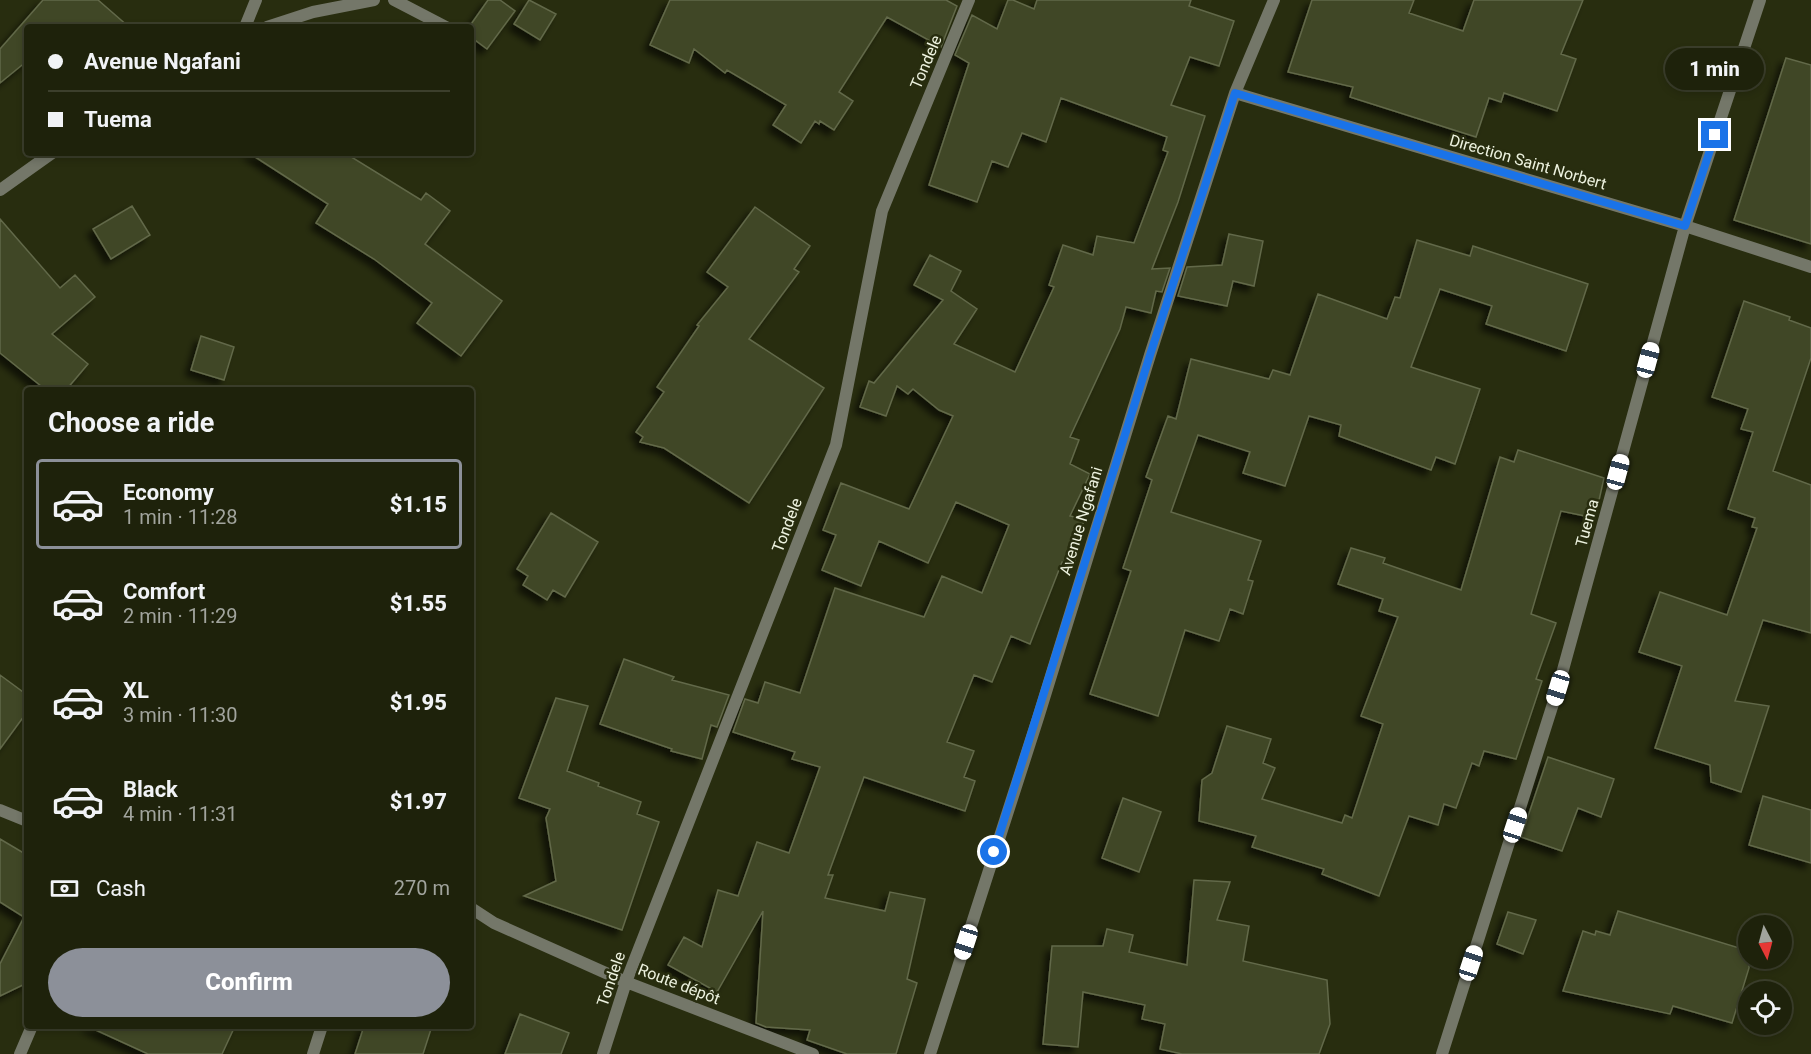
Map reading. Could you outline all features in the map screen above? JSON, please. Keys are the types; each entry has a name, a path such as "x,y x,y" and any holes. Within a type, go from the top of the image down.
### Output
{"street":[{"path":"246,24 256,0"},
{"path":"276,24 314,12 374,0"},
{"path":"394,0 440,24"},
{"name":"Tondele","path":"603,1054 626,982 836,446 882,211 969,0"},
{"name":"Avenue Ngafani","path":"930,1054 1235,93 1274,0"},
{"name":"Tuema","path":"1442,1054 1561,679 1685,226 1760,0"},
{"name":"Direction Saint Norbert","path":"1235,93 1685,226 1811,267"},
{"path":"0,190 48,156"},
{"path":"0,810 24,820"},
{"name":"Route dépôt","path":"474,910 494,923 626,982 813,1054"},
{"path":"20,1054 31,1029"},
{"path":"313,1054 321,1029"}],"building":[{"path":"43,0 98,0 126,24 24,24 24,63 0,83 0,49"},
{"path":"488,0 500,0 515,11 487,49 474,39 474,24 471,24"},
{"path":"529,0 556,14 540,40 514,24"},
{"path":"670,0 946,0 957,6 941,47 887,17 839,92 853,101 834,130 820,121 819,124 815,121 801,143 773,125 786,105 727,70 725,73 694,49 689,63 650,45"},
{"path":"1008,0 1034,9 1037,0 1191,0 1189,6 1234,21 1219,66 1190,57 1171,105 1205,116 1178,202 1152,269 1170,268 1162,292 1156,291 1151,313 1126,307 1120,329 1070,437 1079,440 1070,464 1090,474 1070,516 1084,519 1074,564 1062,562 1030,644 1011,636 992,682 974,675 947,742 974,751 964,777 975,781 965,811 864,777 828,875 833,875 825,898 885,911 890,892 925,899 907,979 917,983 896,1054 847,1054 807,1040 810,1030 766,1027 756,1023 763,911 717,992 668,965 684,937 702,947 718,890 738,896 757,842 789,853 820,767 792,759 795,752 733,732 745,699 758,703 765,682 800,693 835,588 924,617 942,576 982,593 1009,525 956,502 928,563 879,541 861,586 822,570 836,535 823,530 841,483 909,509 953,416 939,410 913,389 908,394 897,386 886,416 860,407 869,381 874,383 943,300 914,285 930,255 961,271 951,291 977,309 954,344 1015,372 1054,287 1049,285 1063,245 1093,255 1097,236 1134,243 1168,152 1163,150 1167,137 1061,98 1046,142 1022,133 1008,167 992,161 977,202 929,185 969,63 955,55 972,15 997,29"},
{"path":"1312,0 1414,0 1409,13 1463,31 1474,0 1583,0 1561,54 1576,59 1557,111 1504,93 1501,102 1489,98 1476,137 1350,97 1353,87 1288,72"},
{"path":"1786,58 1811,65 1811,244 1734,220"},
{"path":"254,156 350,156 421,200 426,193 450,211 425,244 502,301 461,356 417,323 432,303 374,259 316,223 328,204"},
{"path":"132,206 150,235 111,259 93,229"},
{"path":"755,207 810,246 794,269 799,272 749,339 824,388 749,503 664,448 640,442 643,437 636,432 664,392 657,387 699,326 697,325 728,287 707,272"},
{"path":"0,219 60,288 75,275 95,297 52,334 88,364 69,387 42,387 0,353"},
{"path":"1229,234 1263,241 1254,286 1233,281 1227,306 1178,296 1187,267 1222,265"},
{"path":"1417,240 1470,256 1473,246 1588,284 1566,351 1486,324 1492,306 1440,289 1411,367 1480,389 1455,464 1436,457 1431,470 1339,436 1341,425 1309,416 1285,486 1243,473 1250,452 1198,435 1171,512 1261,541 1248,580 1253,581 1243,614 1230,609 1219,641 1185,630 1158,716 1090,694 1131,571 1123,568 1152,480 1146,477 1168,416 1176,419 1191,359 1269,379 1273,370 1290,375 1318,294 1387,319 1395,297 1400,298"},
{"path":"1744,301 1790,317 1789,320 1811,328 1811,358 1773,471 1811,485 1811,633 1763,620 1735,701 1769,706 1741,792 1711,782 1710,765 1655,748 1682,666 1639,652 1660,592 1727,615 1757,528 1752,527 1755,518 1728,509 1753,432 1741,429 1748,409 1712,397"},
{"path":"201,336 234,347 224,380 191,370"},
{"path":"1518,450 1604,478 1595,518 1561,511 1531,614 1556,623 1536,679 1542,681 1516,759 1484,751 1479,766 1472,763 1456,808 1444,804 1438,825 1409,816 1379,896 1322,874 1324,869 1252,847 1256,836 1199,821 1202,780 1212,773 1227,726 1271,739 1263,763 1275,768 1262,799 1342,823 1345,815 1352,818 1383,724 1361,716 1398,617 1379,611 1383,599 1338,584 1351,548 1385,558 1383,563 1461,590 1500,457 1514,462"},
{"path":"551,513 598,542 565,597 553,590 547,600 523,585 528,576 517,569"},
{"path":"624,659 674,677 672,680 729,695 717,727 711,725 702,759 671,751 672,749 600,724"},
{"path":"0,675 24,693 24,716 0,749"},
{"path":"556,698 588,706 567,771 599,783 598,786 641,802 637,814 659,822 622,930 524,896 556,881 546,818 550,809 519,798"},
{"path":"1548,757 1614,779 1601,817 1578,808 1562,851 1521,837"},
{"path":"1763,796 1811,810 1811,863 1749,845"},
{"path":"1123,798 1161,812 1139,872 1102,858"},
{"path":"0,839 24,853 24,917 0,902"},
{"path":"1194,880 1230,882 1217,920 1249,926 1243,961 1327,980 1330,1024 1319,1054 1182,1054 1160,1049 1165,1024 1142,1019 1145,1005 1083,992 1078,1047 1043,1044 1052,946 1103,946 1107,929 1133,935 1129,952 1187,965"},
{"path":"1618,911 1738,948 1738,969 1749,969 1745,981 1738,981 1738,1004 1732,1023 1673,1006 1670,1014 1563,991 1583,931 1595,935 1596,931 1610,935"},
{"path":"1508,912 1536,920 1523,954 1497,944"},
{"path":"24,917 24,984 0,996 0,964"},
{"path":"520,1014 569,1033 561,1054 505,1054"},
{"path":"94,1029 234,1029 222,1054 148,1054"},
{"path":"363,1029 431,1029 423,1054 355,1054"}],"route":[{"path":"994,852 1235,93 1685,226 1715,135"}]}
